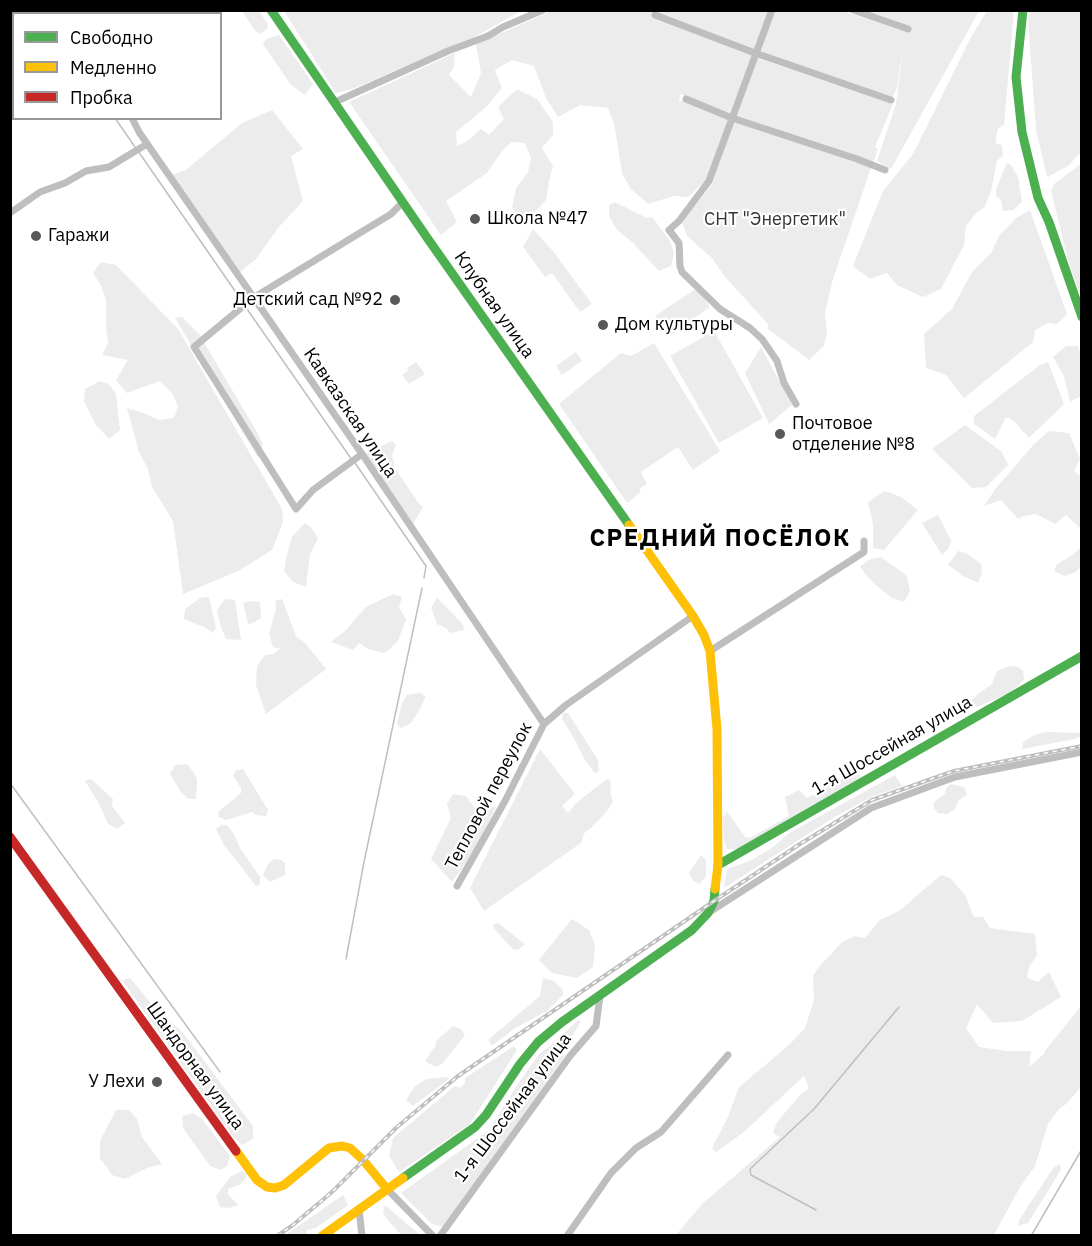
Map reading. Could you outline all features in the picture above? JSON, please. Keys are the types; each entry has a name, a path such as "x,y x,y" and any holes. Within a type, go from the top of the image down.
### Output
{"street":[{"name":"Клубная улица","path":"271,10 704,635 710,651 717,729 718,865 714,900 708,913"},
{"path":"335,102 448,51 489,36 503,27 543,10"},
{"path":"772,10 709,181 679,221 669,230 679,243 682,272 720,309 750,328 762,339 777,361 784,383 796,404"},
{"path":"853,10 908,29"},
{"path":"1023,10 1016,77 1022,132 1038,198 1049,222 1082,317"},
{"path":"655,15 755,53 891,100"},
{"path":"686,99 732,118 809,142 885,170"},
{"name":"Кавказская улица","path":"133,120 145,145 253,298 544,724"},
{"path":"10,213 36,194 65,183 86,171 109,167 145,145"},
{"path":"360,456 313,490 296,508 194,348 253,298 391,214 403,202"},
{"path":"710,651 864,552 864,541"},
{"name":"Тепловой переулок","path":"457,886 505,801 544,724 566,705 693,616"},
{"name":"1-я Шоссейная улица","path":"718,865 1082,656"},
{"path":"322,1236 476,1126 486,1115 519,1064 538,1042 562,1022 692,930 708,913 871,808 956,777 1082,752"},
{"name":"Шандорная улица","path":"12,844 257,1180 267,1188 284,1185 329,1148 342,1146 350,1148 363,1160 387,1189"},
{"name":"1-я Шоссейная улица","path":"440,1236 570,1056 596,1026 600,996"},
{"path":"567,1236 611,1173 636,1148 661,1132 728,1055"},
{"path":"387,1189 433,1236"},
{"path":"359,1209 362,1236"}],"green space":[{"path":"242,11 259,11 268,24 267,29 261,34 255,31"},
{"path":"284,11 521,11 464,43 437,52 355,88 336,93"},
{"path":"552,11 769,11 730,113 680,94 679,101 686,101 729,119 707,179 688,197 674,196 648,204 630,188 622,173 614,123 608,108 580,105 558,117 546,98 534,66 512,60 495,70 502,88 486,107 456,132 457,146 469,140 481,129 489,135 504,119 498,107 517,89 537,99 553,122 553,135 542,148 553,166 546,200 534,213 521,218 512,208 516,188 528,172 531,158 525,143 511,142 487,173 446,201 457,222 441,235 349,102 455,53 454,67 449,75 471,97 481,73 476,44"},
{"path":"775,11 843,11 906,32 907,30 856,11 979,11 891,169 877,161 896,104 904,43 897,88 892,98 759,52"},
{"path":"987,11 1014,11 1004,125 998,128 995,143 1002,145 1003,155 997,161 991,191 984,208 977,212 966,226 964,245 941,289 923,297 897,285 887,273 870,279 853,266 883,191 913,154 971,37"},
{"path":"1030,11 1081,11 1081,152 1068,166 1047,177 1036,130 1028,20"},
{"path":"279,35 313,84 305,95 291,85 263,44 266,39"},
{"name":"СНТ \"Энергетик\"","path":"757,58 893,104 875,147 878,149 873,163 736,116"},
{"path":"272,110 303,149 291,156 303,201 278,228 256,259 239,273 172,175 186,170 242,123"},
{"name":"СНТ \"Энергетик\"","path":"734,122 845,157 871,168 833,279 825,313 827,332 824,346 809,360 767,328 769,325 726,278 711,257 687,236 682,222 712,184"},
{"path":"1007,163 1011,165 1018,177 1022,202 1013,210 1003,211 1001,199 996,197 996,189"},
{"path":"1081,164 1081,297 1068,260 1051,191 1054,184"},
{"path":"615,202 647,218 652,217 669,239 674,253 671,266 659,271 633,243 617,230 609,216 609,205"},
{"path":"1030,210 1067,314 1057,324 1048,323 1035,330 1033,342 964,398 946,375 926,368 924,334 952,309 972,272 991,253 999,236 1016,218"},
{"path":"533,229 553,251 592,304 580,312 552,273 545,277 523,247"},
{"path":"101,262 116,265 178,329 282,509 283,522 272,550 238,571 183,594 173,521 152,487 148,469 139,452 127,408 159,420 174,418 178,406 172,393 160,381 127,393 116,380 128,360 102,355 108,343 106,299 93,273"},
{"path":"697,288 710,307 669,336 655,316"},
{"path":"182,317 199,334 257,432 263,444 258,458 175,318"},
{"path":"714,331 763,418 719,443 670,356"},
{"path":"654,343 720,451 693,470 678,447 641,472 647,484 639,489 641,492 627,503 559,404 621,353 631,356"},
{"path":"1066,346 1078,346 1081,357 1081,396 1070,402 1064,376 1053,357"},
{"path":"761,347 792,405 769,424 745,373"},
{"path":"576,352 582,361 562,375 556,366"},
{"path":"416,362 425,374 409,384 402,375"},
{"path":"1048,362 1064,404 1029,438 1014,421 1006,417 995,439 974,424 974,416 1040,365"},
{"path":"100,381 109,384 116,394 120,430 109,439 96,425 84,401 85,389"},
{"path":"965,425 1002,452 1008,465 986,487 972,488 932,449"},
{"path":"1049,431 1069,433 1080,459 1074,471 1081,477 1081,529 1066,515 1055,524 1036,514 1018,519 1001,500 984,506 996,488 1034,444"},
{"path":"392,441 396,445 392,456 395,468 423,507 413,524 365,454"},
{"path":"885,491 901,497 918,510 884,550 873,548 873,524 868,502"},
{"path":"938,515 951,540 949,548 942,555 922,523"},
{"path":"305,523 311,527 318,538 310,554 306,587 293,582 284,571 292,537"},
{"path":"1081,547 1081,566 1076,572 1065,576 1054,571 1057,564"},
{"path":"958,551 968,554 981,564 982,573 978,583 948,565"},
{"path":"881,557 907,576 910,591 904,602 892,598 877,586 860,566 871,559"},
{"path":"393,594 402,597 399,607 406,620 398,641 385,653 368,649 359,643 353,650 331,642 345,631 366,607"},
{"path":"209,597 216,628 213,633 184,619 185,609 200,598"},
{"path":"437,598 462,623 465,630 450,633 446,628 437,624 431,608"},
{"path":"225,599 235,600 241,640 226,639 221,627 217,610"},
{"path":"282,599 296,636 306,644 326,669 266,714 256,685 257,666 265,655 273,654 280,649 273,647 269,634 276,609 275,601"},
{"path":"260,602 261,618 248,624 243,603"},
{"path":"1010,666 1018,667 1023,671 1024,680 1009,693 977,707 971,701 992,684 997,671"},
{"path":"420,693 426,696 419,711 411,723 401,728 397,724 402,703 407,695"},
{"path":"563,713 568,713 598,760 599,771 595,773 586,762 562,719"},
{"path":"1045,732 1081,733 1081,736 1022,749 1023,742 1034,735"},
{"path":"540,749 575,794 562,806 568,813 576,803 608,778 611,783 610,792 613,801 608,810 585,832 581,843 484,911 470,888"},
{"path":"187,764 197,780 196,799 188,799 170,774 175,765"},
{"path":"243,769 268,810 266,816 252,812 226,820 218,817 219,811 241,793 241,788 233,776 236,770"},
{"path":"857,771 861,778 737,849 727,849 724,840 723,818 727,811 745,837 750,838 789,816 785,797 799,790 807,798"},
{"path":"895,775 902,786 871,797 833,818 724,888 727,869 750,861 773,847 789,833"},
{"path":"91,779 113,799 112,806 125,823 117,829 108,824 85,781"},
{"path":"951,784 964,787 967,795 959,800 955,809 947,814 938,813 934,808 934,802 945,794 946,788"},
{"path":"453,794 466,796 475,808 496,807 476,848 452,882 431,859 451,818 447,804"},
{"path":"221,825 227,825 234,834 240,848 260,877 260,884 256,886 224,845 216,829"},
{"path":"701,855 706,860 706,876 700,884 693,881 689,873"},
{"path":"274,859 285,863 285,875 270,882 263,875 268,864"},
{"path":"941,875 950,878 965,895 974,917 983,917 990,928 1035,934 1037,955 1029,967 1027,978 1038,982 1049,972 1061,997 1022,1021 993,1023 977,1004 966,1028 979,1047 1007,1051 1031,1051 1029,1067 1044,1054 1081,1006 1081,1087 1048,1124 1035,1166 1020,1187 994,1235 676,1235 702,1204 780,1137 773,1133 777,1122 809,1088 804,1076 744,1132 716,1152 712,1148 728,1117 739,1087 789,1045 805,1028 814,1000 813,976 818,968 841,943 854,936 865,938 880,920 899,911"},
{"path":"572,919 589,930 595,945 593,967 577,978 552,973 539,960"},
{"path":"498,923 525,944 518,950 513,949 495,930 493,925"},
{"path":"130,978 150,1002 184,1034 253,1126 253,1139 242,1145 234,1138 122,980"},
{"path":"543,978 554,981 563,990 563,995 547,1011 515,1028 492,1046 488,1040 540,996"},
{"path":"578,1020 581,1021 563,1052 564,1057 443,1227 432,1224 401,1193 489,1130 540,1053"},
{"path":"453,1026 461,1029 465,1035 442,1064 435,1067 425,1061 436,1045 436,1041"},
{"path":"514,1046 517,1050 470,1124 399,1172 389,1156 393,1138 455,1086 460,1088 465,1083 465,1078"},
{"path":"447,1077 449,1079 413,1106 406,1100 415,1086 427,1079"},
{"path":"116,1110 129,1110 137,1119 142,1137 162,1164 147,1168 125,1179 112,1175 100,1158 100,1141"},
{"path":"193,1113 203,1120 230,1156 227,1166 220,1170 210,1166 183,1128 182,1116"},
{"path":"1060,1164 1061,1170 1028,1223 1018,1226 1019,1220 1054,1167"},
{"path":"242,1171 247,1174 246,1178 239,1185 228,1189 228,1194 238,1205 229,1208 220,1207 216,1196 230,1177"},
{"path":"343,1195 348,1205 316,1228 307,1230 306,1235 285,1235"},
{"path":"385,1205 420,1235 401,1235 383,1214"}],"waterway":[{"path":"116,120 135,147"},
{"path":"138,151 242,301"},
{"path":"247,309 352,460"},
{"path":"355,463 426,566 424,578"},
{"path":"346,959 364,862 422,588"},
{"path":"10,783 220,1072"},
{"path":"816,1210 751,1175 750,1169 814,1109 899,1007"},
{"path":"1031,1236 1082,1149"}],"railway":[{"path":"277,1236 332,1192 397,1127 458,1076 714,901 872,800 954,771 1082,746"}],"traffic: fast":[{"path":"271,10 629,525"},
{"path":"1023,10 1016,77 1022,132 1038,198 1049,222 1082,317"},
{"path":"718,865 1082,656"},
{"path":"403,1178 475,1127 538,1042 562,1022 692,930 708,913 714,901 715,889"}],"traffic: slow":[{"path":"629,525 693,616 710,651 717,729 718,865 715,889"},
{"path":"236,1151 257,1180 267,1187 275,1188 284,1185 329,1148 342,1146 350,1148 387,1189"},
{"path":"322,1236 403,1178"}],"traffic: jam":[{"path":"10,837 236,1151"}],"place":[{"name":"Школа №47","path":"475,219"},
{"name":"Гаражи","path":"36,236"},
{"name":"Детский сад №92","path":"395,300"},
{"name":"Дом культуры","path":"603,325"},
{"name":"Почтовое отделение №8","path":"780,434"},
{"name":"У Лехи","path":"157,1082"}],"district":[{"name":"СРЕДНИЙ ПОСЁЛОК","path":"720,539"}]}
